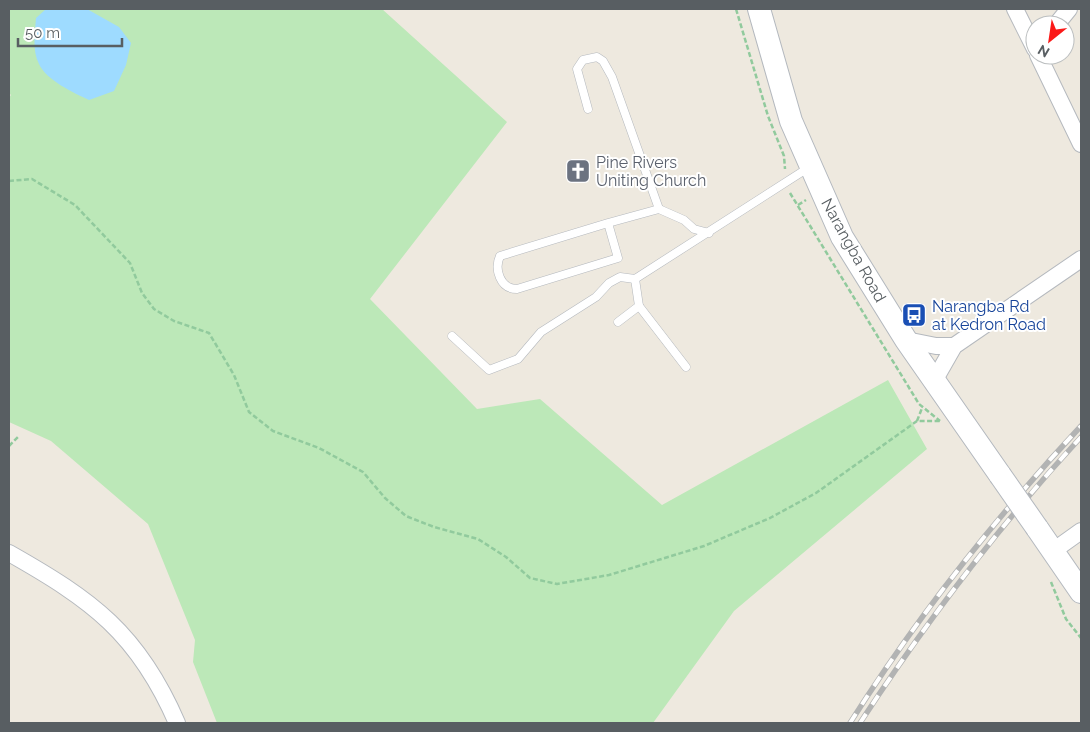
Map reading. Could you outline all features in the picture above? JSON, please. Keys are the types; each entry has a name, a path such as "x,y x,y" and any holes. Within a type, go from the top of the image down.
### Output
{"main road":[{"name":"Narangba Road","path":"759,9 784,100 810,167 842,237 906,340 1081,592"}],"street":[{"path":"1015,9 1025,28"},
{"path":"1044,65 1081,144"},
{"path":"934,381 954,346 1081,259"},
{"path":"906,340 936,346 954,346"},
{"path":"1053,551 1081,531"},
{"path":"10,555 75,593 117,628 149,667 177,723"}],"lane":[{"path":"588,109 578,65 588,58 597,57 603,61 612,77 659,209"},
{"path":"452,336 490,370 518,359 541,332 596,297 608,283 620,277 635,279 810,167"},
{"path":"608,223 618,258 517,289 507,286 497,271 497,262 500,256 608,223 659,209 684,220 694,229 709,232"},
{"path":"635,279 639,306 686,368"},
{"path":"618,322 639,306"}],"path":[{"path":"736,9 768,116 786,162 783,173"},
{"path":"9,181 32,179 75,205 130,263 142,293 154,309 174,321 209,333 234,376 249,412 273,430 319,448 363,472 385,498 406,516 434,527 478,540 506,557 530,578 557,584 609,575 704,546 770,518 816,493 917,421 940,420 922,408 791,195"},
{"path":"798,205 806,200"},
{"path":"917,421 922,408"},
{"path":"9,446 18,437"},
{"path":"1048,577 1066,619 1081,638"}],"green space":[{"path":"9,9 382,9 507,122 370,299 477,409 540,399 662,505 888,380 927,449 734,611 653,723 217,723 193,662 195,640 148,524 51,441 9,422 9,98 11,95 9,93"}],"water":[{"path":"46,9 87,9 119,27 131,43 126,65 114,91 89,100 54,81 43,70 35,53 35,35 36,18"}],"railway":[{"path":"850,723 930,606 1018,496 1081,426"},
{"path":"860,723 911,648 964,576 1021,505 1081,437"}],"place":[{"name":"Pine Rivers Uniting Church","path":"578,171"},
{"name":"Narangba Rd at Kedron Road","path":"914,315"}]}
